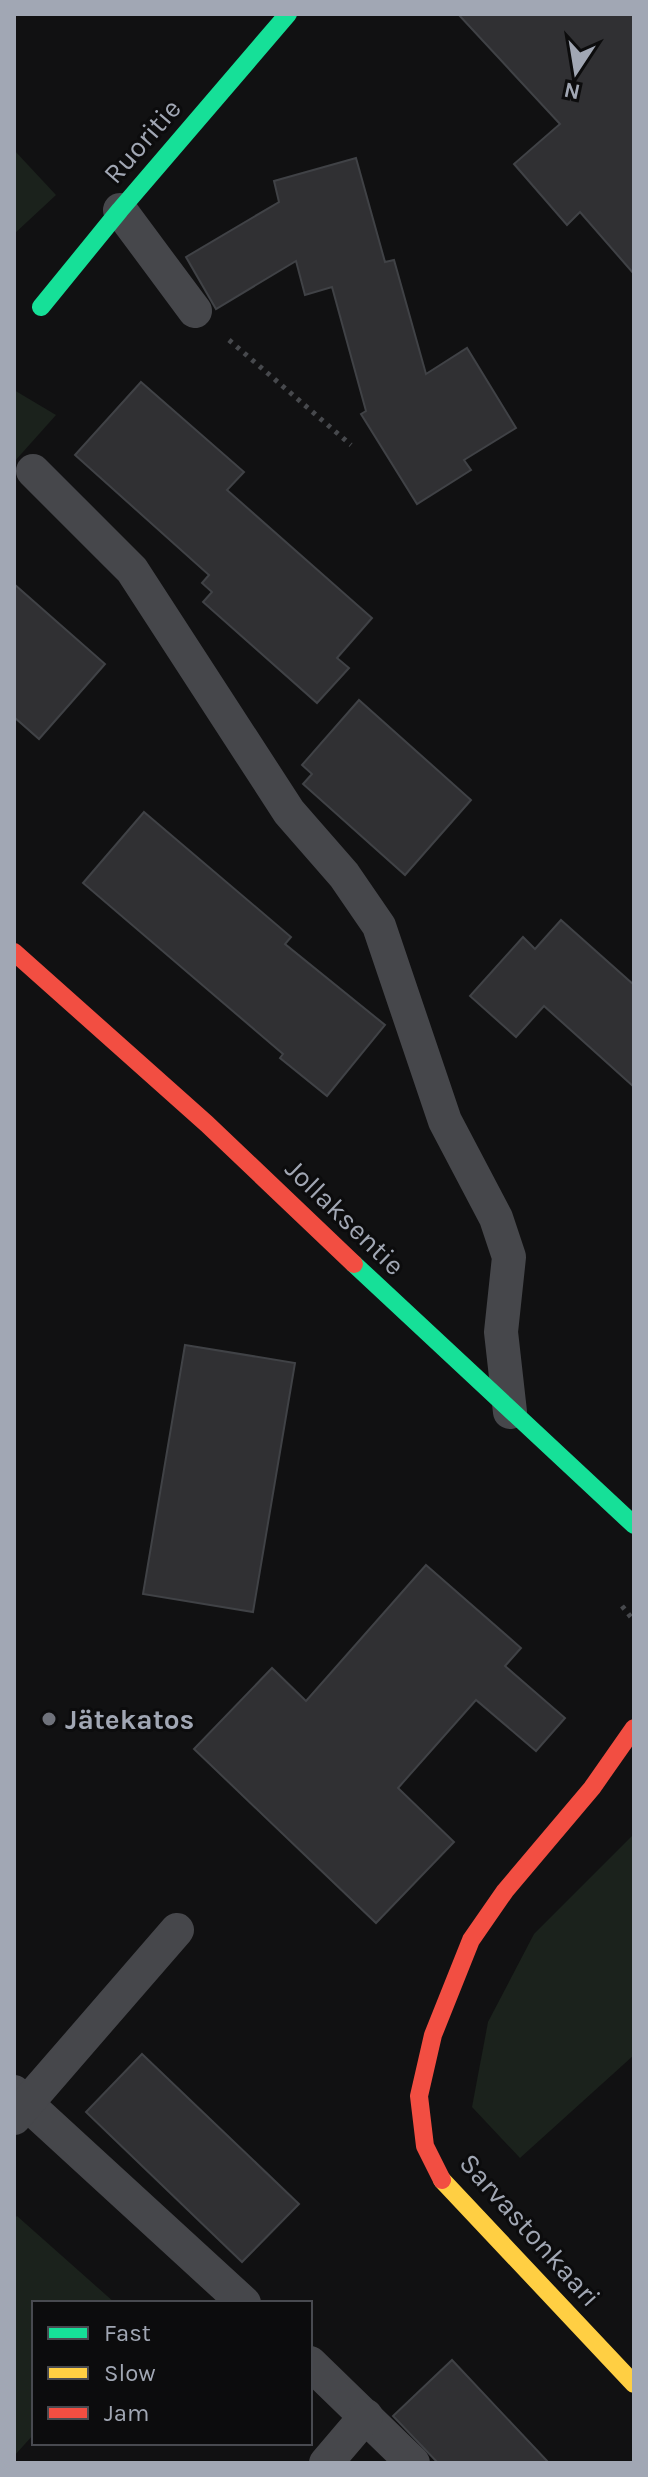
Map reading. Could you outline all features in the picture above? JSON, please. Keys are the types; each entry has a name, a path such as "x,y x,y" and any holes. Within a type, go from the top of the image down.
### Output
{"street":[{"name":"Ruoritie","path":"41,307 288,14"},
{"name":"Jollaksentie","path":"14,952 207,1124 510,1412 634,1525"},
{"name":"Sarvastonkaari","path":"634,1728 592,1788 505,1891 471,1940 433,2035 419,2096 425,2146 439,2176 634,2384"}],"lane":[{"path":"120,210 195,311"},
{"path":"33,471 132,570 289,812 344,875 379,926 445,1121 496,1218 509,1257 501,1332 510,1412"},
{"path":"177,1930 18,2105 242,2301"},
{"path":"312,2365 413,2463"},
{"path":"326,2463 366,2416"}],"path":[{"path":"195,311 351,445"},
{"path":"622,1606 634,1621"}],"shaded area":[{"path":"14,150 56,195 14,234"},
{"path":"14,390 56,415 14,462"},
{"path":"634,1834 634,2055 520,2158 472,2107 488,2022 534,1934"},
{"path":"17,2216 113,2301 32,2301 32,2436 14,2456 14,2219"}],"building":[{"path":"458,14 634,14 634,274 580,212 567,225 514,164 560,124"},
{"path":"356,158 385,262 394,260 426,374 467,348 516,428 464,460 471,470 417,504 361,414 366,411 332,287 305,295 296,261 216,309 186,257 279,202 274,181"},
{"path":"141,382 244,472 227,490 372,618 337,658 349,668 317,703 203,602 212,592 202,583 209,575 75,455"},
{"path":"14,584 105,664 39,739 14,717"},
{"path":"359,700 471,800 405,875 303,784 312,774 302,765"},
{"path":"144,812 291,937 285,944 385,1025 327,1096 280,1058 283,1054 83,883"},
{"path":"561,920 634,985 634,1087 544,1006 516,1037 470,996 523,937 535,949"},
{"path":"185,1345 295,1363 253,1612 143,1594"},
{"path":"426,1565 521,1648 505,1666 565,1718 536,1751 476,1700 398,1788 454,1842 376,1923 194,1749 272,1668 306,1701"},
{"path":"142,2054 299,2204 242,2262 86,2112"},
{"path":"452,2360 549,2463 438,2463 393,2416"}],"traffic: fast":[{"path":"41,307 288,14"},
{"path":"354,1264 634,1525"}],"traffic: slow":[{"path":"442,2180 634,2384"}],"traffic: jam":[{"path":"14,952 207,1124 354,1264"},
{"path":"442,2180 425,2146 419,2096 433,2035 471,1940 505,1891 592,1788 634,1728"}],"place":[{"name":"Jätekatos","path":"49,1719"}]}
